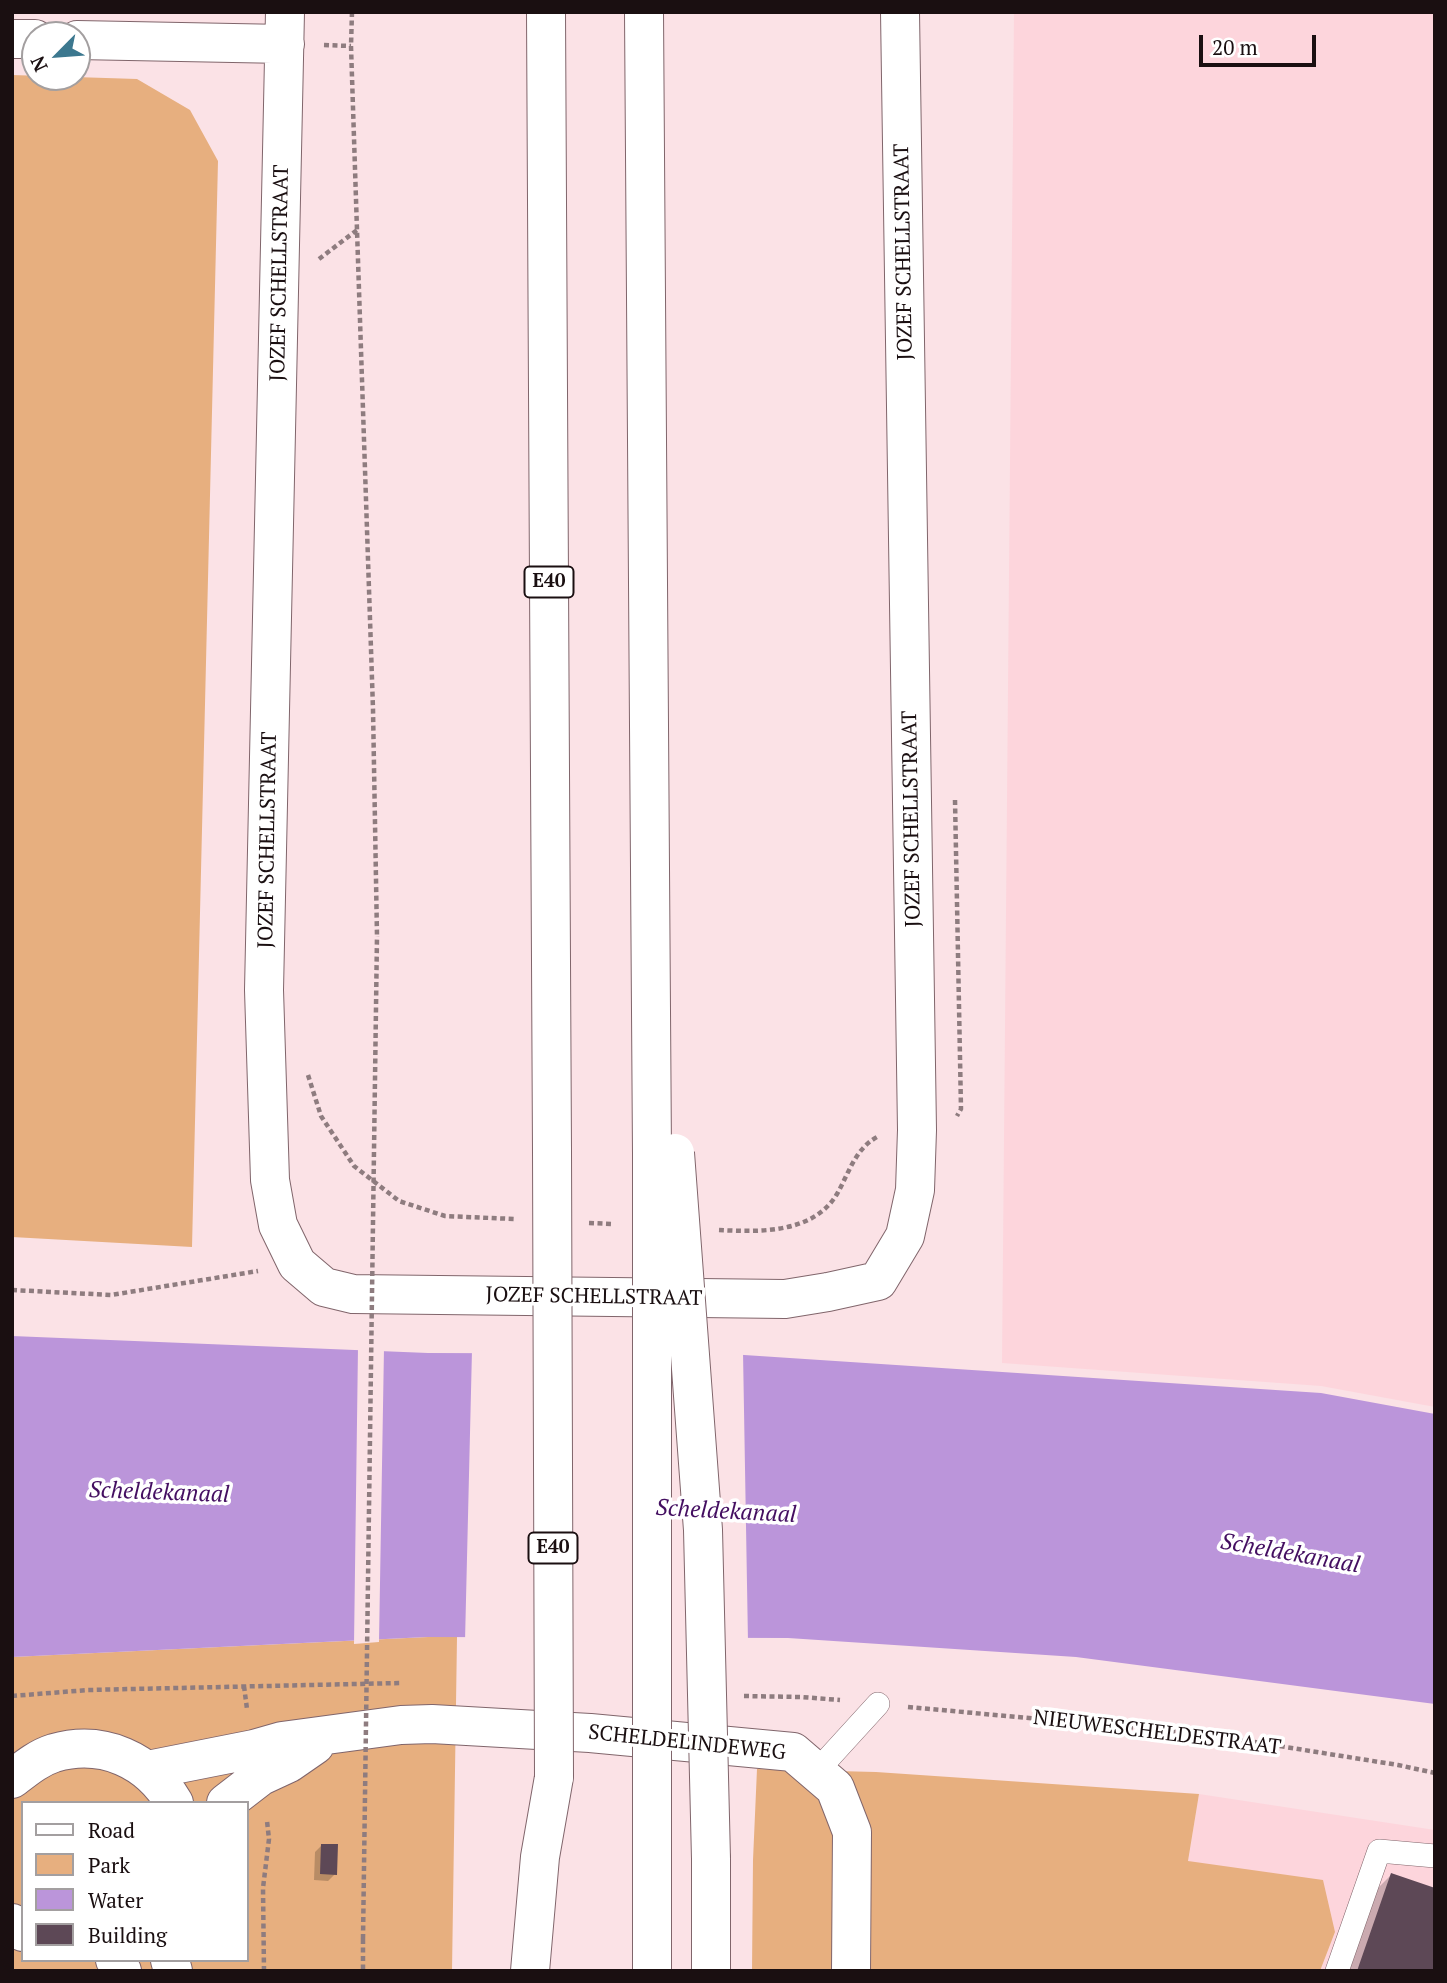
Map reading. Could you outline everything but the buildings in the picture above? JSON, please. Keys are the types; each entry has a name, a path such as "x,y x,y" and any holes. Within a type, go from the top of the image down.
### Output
{"main road":[{"name":"E40","path":"546,12 554,1777 547,1857 555,1971"},
{"path":"644,12 650,903 664,1153 703,1530 711,1971"},
{"name":"JOZEF SCHELLSTRAAT","path":"285,28 264,990 270,1180 278,1225 296,1264 324,1287 353,1294 785,1299 878,1281 905,1236 915,1190 917,1130 900,12"},
{"path":"91,39 285,28"},
{"path":"652,1971 664,1153"},
{"name":"SCHELDELINDEWEG","path":"330,1734 432,1724 590,1733 793,1752 835,1788 852,1832 851,1971"},
{"path":"148,1770 282,1741 330,1734"},
{"path":"229,1801 261,1776 289,1763 330,1734"},
{"path":"12,1779 30,1765 52,1754 77,1749 102,1750 126,1757 148,1770 166,1789 173,1801"},
{"path":"530,1971 547,1857"}],"lane":[{"path":"816,1772 878,1704"},
{"path":"1336,1971 1379,1851 1435,1856"}],"path":[{"path":"352,12 373,709 377,936 363,1971"},
{"path":"12,1290 111,1295 296,1264"},
{"path":"12,1696 88,1690 244,1686"},
{"name":"NIEUWESCHELDESTRAAT","path":"878,1704 1204,1734 1435,1773"},
{"path":"264,1971 262,1888 269,1839 267,1818"}],"shaded area":[{"path":"1014,12 1435,12 1435,1407 1321,1386 1002,1363"},
{"path":"1199,1794 1435,1830 1435,1971 1320,1971 1335,1932 1188,1861"}],"green space":[{"path":"12,75 21,75 21,91 91,91 91,78 137,79 190,110 218,161 192,1247 12,1237"},
{"path":"457,1637 452,1971 12,1971 12,1657"},
{"path":"757,1769 876,1772 1199,1794 1188,1861 1323,1880 1335,1932 1320,1971 752,1971"}],"water":[{"name":"Scheldekanaal","path":"12,1336 428,1353 729,1354 1321,1393 1435,1414 1435,1704 1076,1657 788,1638 427,1637 12,1657"}],"pier":[{"path":"358,1347 384,1348 379,1642 354,1644"},
{"path":"472,1350 743,1352 748,1642 465,1641"}]}
